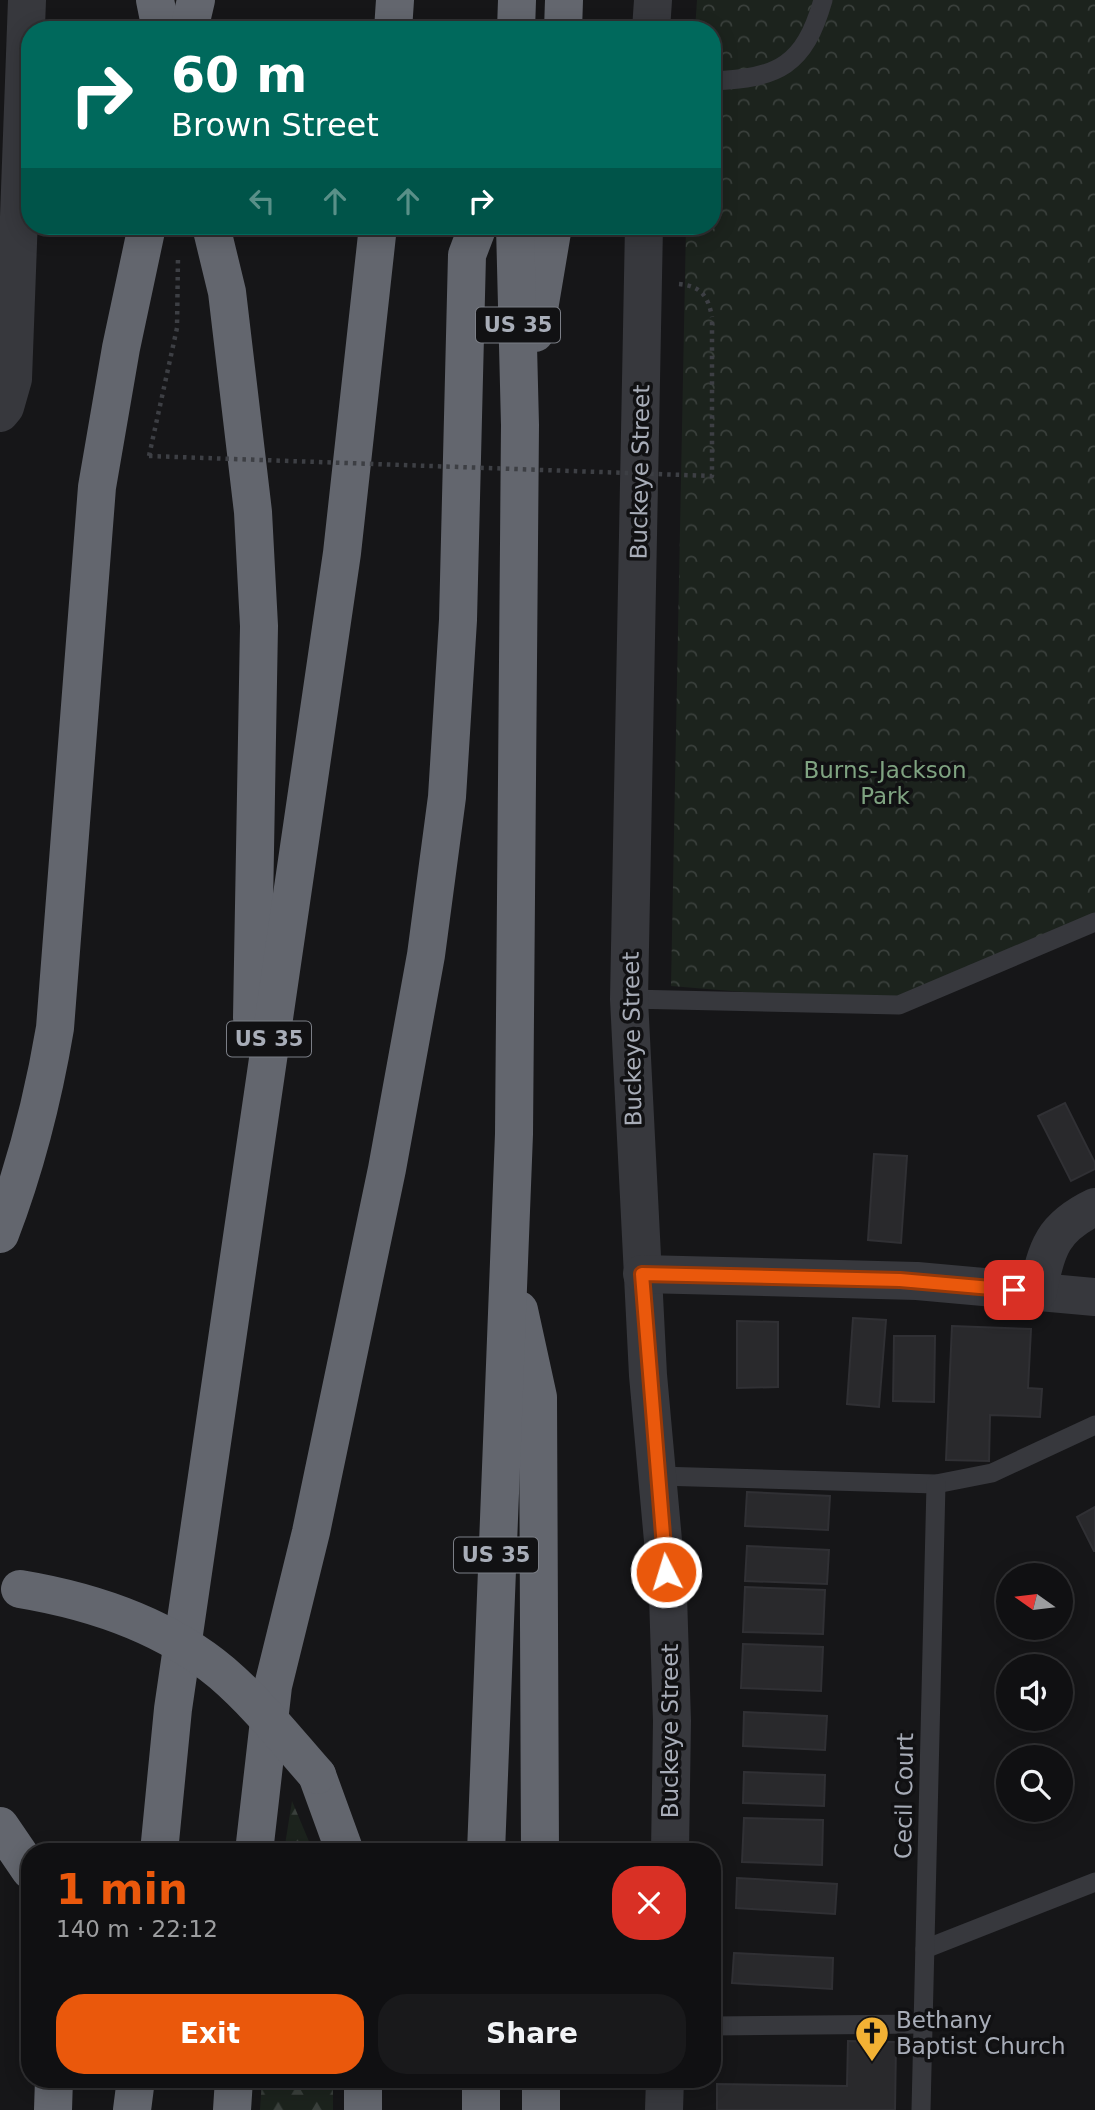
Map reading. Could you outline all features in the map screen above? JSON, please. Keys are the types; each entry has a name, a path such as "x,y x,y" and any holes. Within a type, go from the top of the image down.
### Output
{"highway":[{"path":"155,0 185,18"},
{"path":"394,21 395,0"},
{"path":"516,21 517,0"},
{"path":"563,21 564,0"},
{"path":"213,235 227,292 253,512 259,626 250,1163"},
{"name":"US 35","path":"160,1843 173,1709 250,1163 342,554 377,235"},
{"path":"255,1843 273,1686 311,1532 387,1169 426,954 447,797 464,485 467,255 475,235"},
{"name":"US 35","path":"486,1843 507,1258 514,1134 520,425 515,235"},
{"path":"520,425 552,235"},
{"path":"0,1234 21,1179 42,1102 55,1028 97,487 121,348 155,243"},
{"path":"507,1258 538,1397 540,1843"},
{"path":"10,1589 92,1604 128,1617 179,1644 221,1672 251,1701 317,1775 342,1843"},
{"path":"0,1826 21,1857"},
{"path":"53,2110 54,2088"},
{"path":"132,2110 134,2088"},
{"path":"232,2110 233,2088"},
{"path":"363,2088 363,2110"},
{"path":"481,2088 481,2110"},
{"path":"541,2088 541,2110"}],"street":[{"path":"26,21 27,0"},
{"path":"652,21 653,0"},
{"path":"0,413 5,407 13,379 21,162"},
{"name":"Buckeye Street","path":"644,235 629,999 642,1274 671,1681 670,1843"},
{"path":"1038,1292 1045,1255 1058,1232 1074,1217 1095,1207"},
{"path":"642,1274 917,1281 1095,1297"},
{"path":"664,2110 665,2088"}],"lane":[{"path":"721,81 749,79 786,67 813,34 823,0"},
{"path":"629,999 899,1005 1095,922"},
{"path":"658,1476 936,1484 992,1473 1095,1425"},
{"name":"Cecil Court","path":"921,2110 936,1484"},
{"path":"925,1949 1095,1882"},
{"path":"721,2026 923,2024"}],"path":[{"path":"155,243 179,262 177,328 149,456 712,477 712,317 704,293 696,287 679,284"}],"green space":[{"name":"Burns-Jackson Park","path":"697,0 1095,0 1095,922 899,1005 671,986 686,235 721,235 721,21 696,21"},
{"path":"292,1801 310,1843 285,1843"},
{"path":"261,2088 333,2088 333,2110 260,2110"}],"building":[{"path":"1065,1103 1095,1163 1095,1169 1071,1181 1038,1116"},
{"path":"874,1154 907,1156 901,1243 868,1240"},
{"path":"853,1318 886,1320 879,1407 847,1404"},
{"path":"737,1321 778,1322 778,1387 737,1388"},
{"path":"952,1326 1031,1329 1028,1388 1042,1389 1040,1417 990,1415 989,1461 946,1460"},
{"path":"894,1336 935,1336 934,1402 893,1401"},
{"path":"747,1492 830,1496 828,1530 745,1526"},
{"path":"1095,1507 1095,1551 1094,1551 1077,1517"},
{"path":"747,1546 829,1550 827,1584 745,1581"},
{"path":"745,1587 825,1590 823,1634 743,1632"},
{"path":"743,1644 823,1647 821,1691 741,1688"},
{"path":"744,1712 827,1716 825,1750 743,1746"},
{"path":"744,1772 825,1775 824,1806 743,1803"},
{"path":"744,1818 823,1820 822,1865 742,1862"},
{"path":"737,1878 837,1884 835,1914 736,1908"},
{"path":"734,1953 833,1958 832,1989 732,1983"},
{"name":"Bethany Baptist Church","path":"848,2041 896,2042 895,2110 717,2110 717,2088 721,2088 721,2084 847,2086"}],"place":[{"name":"Bethany Baptist Church","path":"872,2063"}],"route":[{"path":"666,1572 648,1375 642,1274 900,1280 1014,1290"}]}
